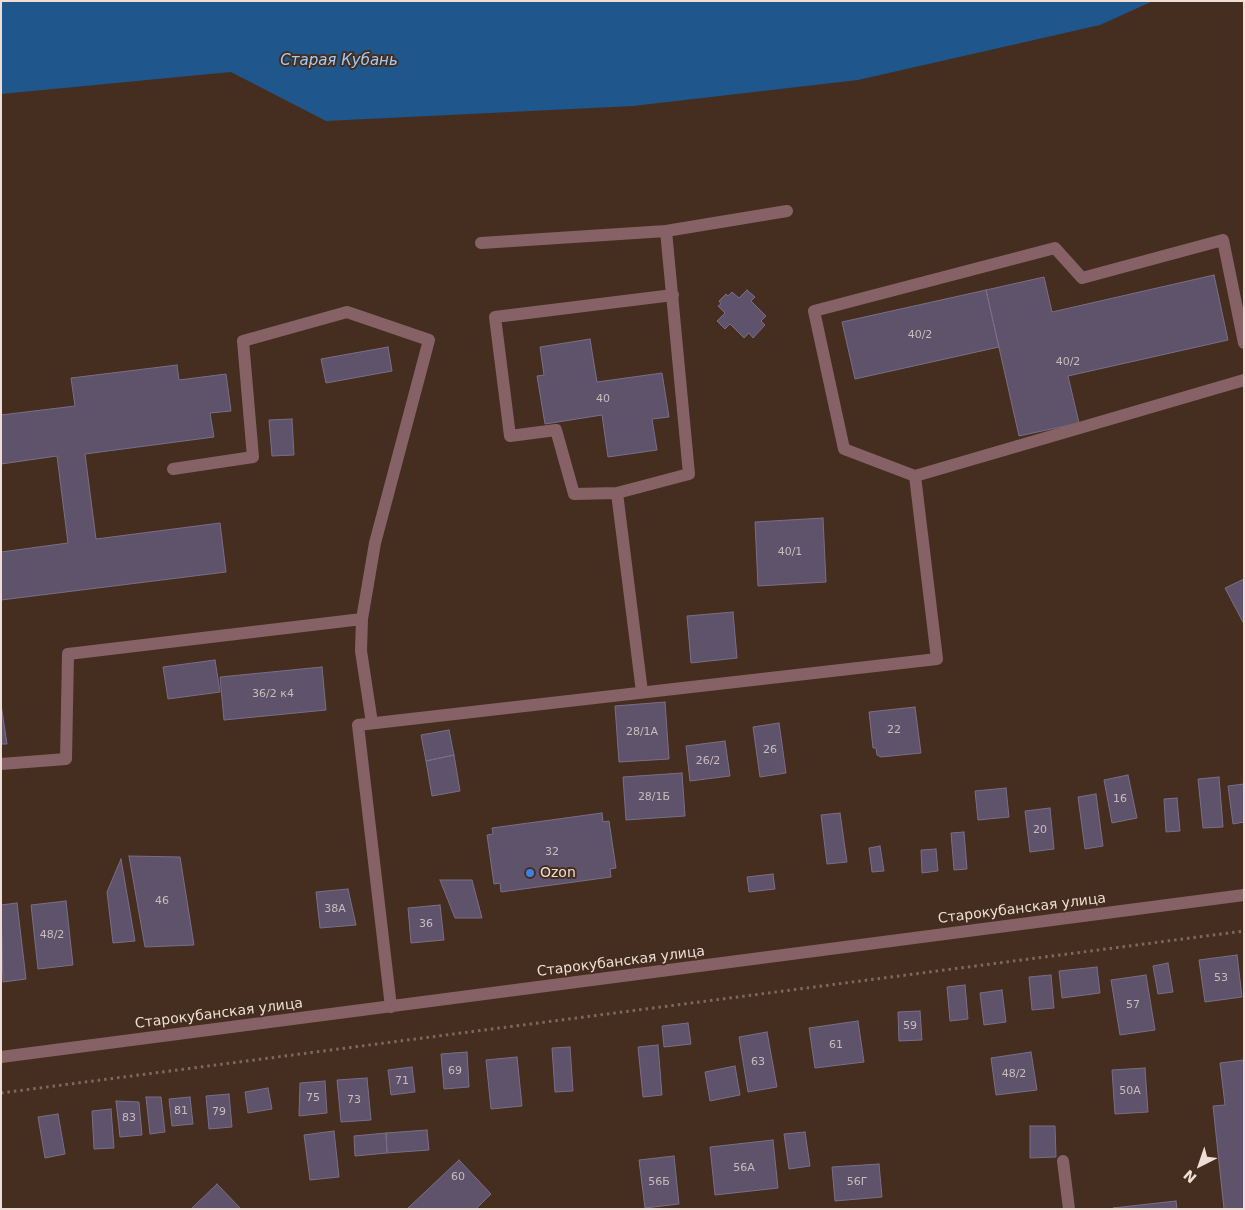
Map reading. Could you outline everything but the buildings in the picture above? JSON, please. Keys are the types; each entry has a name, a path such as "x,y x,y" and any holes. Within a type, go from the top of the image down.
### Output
{"street":[{"path":"481,243 666,231 787,211"},
{"path":"666,231 673,295 689,474 617,493 574,494 556,430 510,436 495,317 673,295"},
{"path":"1244,343 1224,240 1082,278 1055,248 814,311 844,449 915,476 1244,380"},
{"path":"173,469 253,457 243,341 347,312 428,340 376,543 362,619 361,651 372,723"},
{"path":"391,1007 358,725 937,659 915,476"},
{"path":"617,493 642,692"},
{"path":"1,764 66,759 68,654 362,619"},
{"name":"Старокубанская улица","path":"1,1057 1244,896"},
{"path":"1063,1161 1069,1209"}],"path":[{"path":"1,1093 1244,931"}],"water":[{"name":"Старая Кубань","path":"1,1 1153,1 1100,25 858,80 633,106 326,121 231,72 1,94"}],"place":[{"name":"Ozon","path":"530,873"}]}
